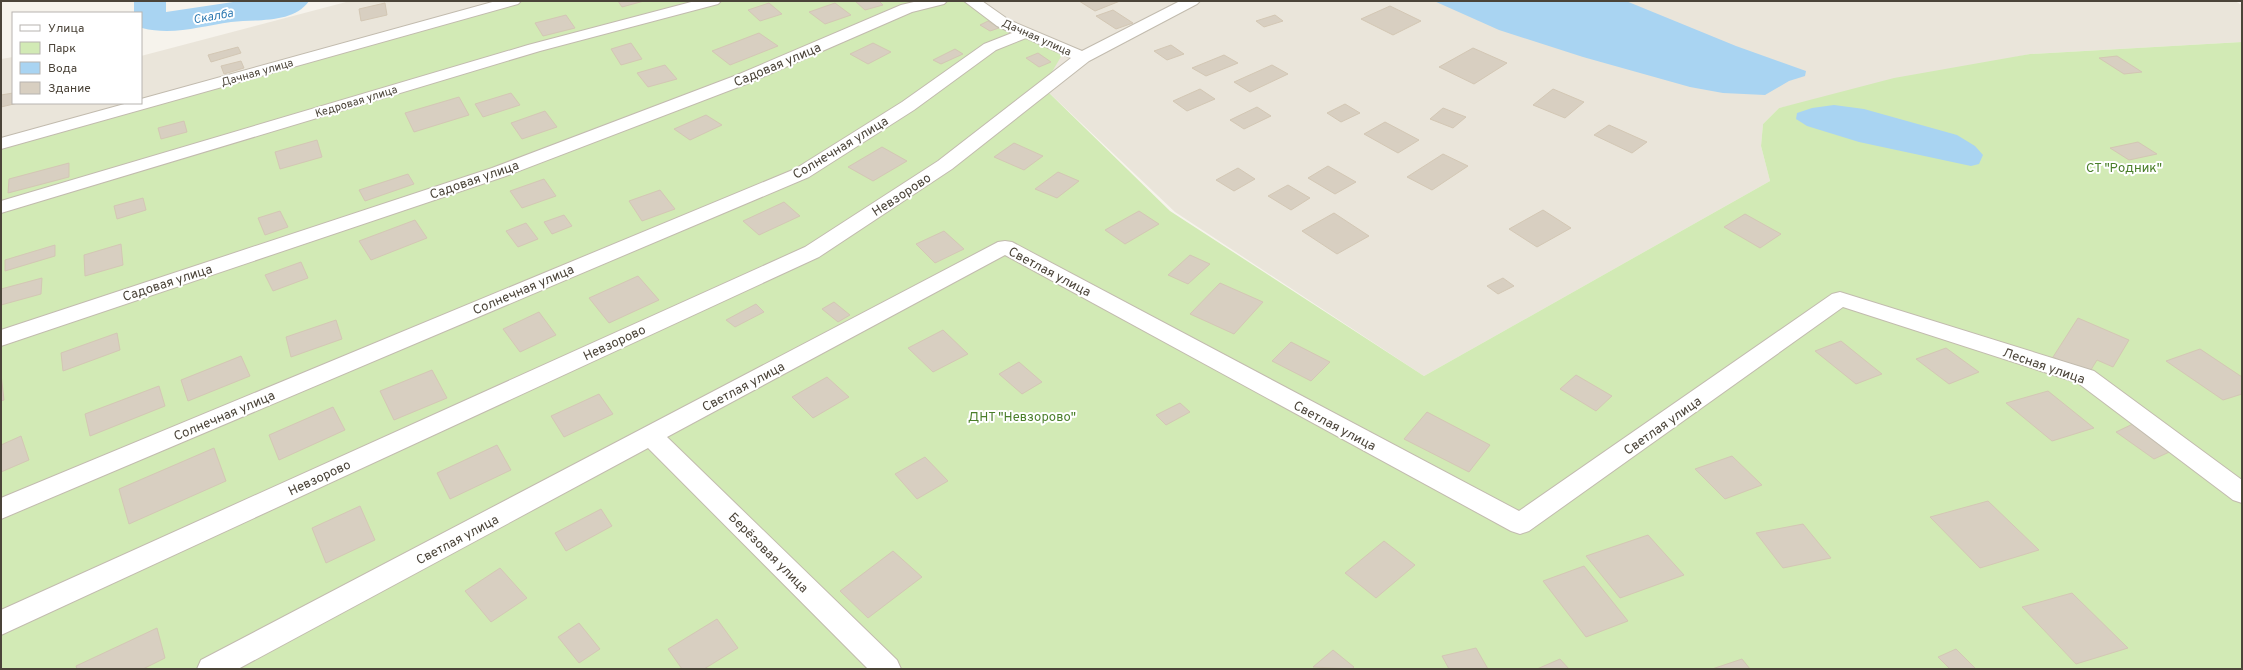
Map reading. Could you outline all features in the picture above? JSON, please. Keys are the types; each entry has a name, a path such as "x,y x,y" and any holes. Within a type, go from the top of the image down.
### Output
{"street":[{"name":"Дачная улица","path":"1,144 513,1"},
{"name":"Кедровая улица","path":"1,207 534,48 713,1"},
{"name":"Садовая улица","path":"1,338 499,172 743,79 908,8 939,1"},
{"name":"Дачная улица","path":"972,1 1003,23 1083,57"},
{"name":"Невзорово","path":"1,623 812,252 945,164 1083,57 1192,1"},
{"name":"Солнечная улица","path":"1,509 802,173 908,106 990,47 1025,32"},
{"name":"Светлая улица","path":"211,669 1005,247 1520,524 1840,300"},
{"name":"Лесная улица","path":"1840,300 2086,377 2242,493"},
{"name":"Берёзовая улица","path":"650,435 887,669"}],"shaded area":[{"path":"350,1 501,1 142,100 142,56"},
{"path":"971,1 2235,1 2242,5 2242,42 2030,54 1779,108 1763,124 1761,146 1770,181 1424,376 1175,212 1043,87 1061,55 989,18"},
{"path":"12,57 12,104 125,104 1,138 1,59"}],"green space":[{"name":"ДНТ \"Невзорово\"","path":"505,1 971,1 989,18 1062,55 1043,87 1170,211 1424,376 1770,181 1761,146 1763,124 1779,108 1894,78 2030,54 2242,42 2242,669 1,669 1,140 142,104 142,103"}],"water":[{"path":"1434,1 1626,1 1736,46 1806,71 1805,76 1789,81 1765,95 1723,93 1690,87 1583,57 1499,30"},
{"path":"1834,105 1864,109 1957,135 1975,146 1983,155 1979,164 1971,166 1859,142 1807,126 1796,119 1797,113 1812,108"}],"building":[{"path":"618,1 644,1 622,7"},
{"path":"855,1 879,1 883,5 865,10"},
{"path":"1079,1 1120,1 1095,11"},
{"path":"385,3 387,15 361,21 359,9"},
{"path":"769,3 782,14 760,21 748,10"},
{"path":"835,3 851,15 825,24 809,12"},
{"path":"1390,6 1421,21 1393,35 1361,19"},
{"path":"1113,10 1133,23 1116,29 1096,16"},
{"path":"566,15 575,28 543,36 535,23"},
{"path":"1275,15 1283,21 1264,27 1256,21"},
{"path":"988,21 999,28 990,31 980,25"},
{"path":"759,33 778,46 730,65 712,51"},
{"path":"631,43 642,59 621,65 611,49"},
{"path":"873,43 891,52 868,64 850,54"},
{"path":"1171,45 1184,54 1167,60 1154,51"},
{"path":"238,47 241,53 211,62 208,55"},
{"path":"1473,48 1507,63 1474,84 1439,67"},
{"path":"955,49 963,54 941,64 933,60"},
{"path":"1038,53 1051,62 1039,67 1026,58"},
{"path":"1224,55 1238,63 1206,76 1192,68"},
{"path":"2117,56 2142,72 2124,74 2099,58"},
{"path":"241,61 244,68 224,74 221,66"},
{"path":"665,65 677,79 648,87 637,73"},
{"path":"1272,65 1288,74 1250,92 1234,82"},
{"path":"1200,89 1215,99 1187,111 1173,101"},
{"path":"1553,89 1584,102 1565,118 1533,105"},
{"path":"12,93 12,104 14,104 1,107 1,95"},
{"path":"511,93 520,105 483,117 475,104"},
{"path":"459,97 469,115 414,132 405,113"},
{"path":"1345,104 1360,113 1341,122 1327,113"},
{"path":"1257,107 1271,116 1244,129 1230,120"},
{"path":"1443,108 1466,117 1453,128 1430,119"},
{"path":"545,111 557,127 522,139 511,123"},
{"path":"706,115 722,125 690,140 674,129"},
{"path":"184,121 187,132 161,139 158,128"},
{"path":"1385,122 1419,140 1398,153 1364,134"},
{"path":"1609,125 1647,142 1632,153 1594,135"},
{"path":"317,140 322,157 280,169 275,152"},
{"path":"2138,142 2157,154 2129,160 2110,148"},
{"path":"1014,143 1043,156 1024,170 994,157"},
{"path":"882,147 907,161 873,181 848,167"},
{"path":"1443,154 1468,166 1432,190 1407,177"},
{"path":"69,163 69,177 8,193 9,179"},
{"path":"1328,166 1356,182 1335,194 1308,178"},
{"path":"1238,168 1255,179 1234,191 1216,180"},
{"path":"1058,172 1079,181 1057,198 1035,189"},
{"path":"408,174 414,184 365,201 359,190"},
{"path":"544,179 556,196 522,208 510,191"},
{"path":"1288,185 1310,198 1291,210 1268,196"},
{"path":"660,190 675,209 642,221 629,201"},
{"path":"143,198 146,210 117,219 114,206"},
{"path":"784,202 800,216 759,235 743,221"},
{"path":"1543,210 1571,228 1537,247 1509,229"},
{"path":"280,211 288,227 265,235 258,218"},
{"path":"1139,211 1159,224 1125,244 1105,230"},
{"path":"1334,213 1369,236 1337,254 1302,231"},
{"path":"1745,214 1781,234 1760,248 1724,227"},
{"path":"564,215 572,226 552,234 544,222"},
{"path":"415,220 427,238 371,260 359,241"},
{"path":"526,223 538,239 518,247 506,231"},
{"path":"944,231 964,249 935,263 916,244"},
{"path":"121,244 123,265 85,276 84,255"},
{"path":"55,245 55,256 5,271 5,260"},
{"path":"1190,255 1210,264 1188,284 1168,275"},
{"path":"301,262 308,278 273,291 265,275"},
{"path":"638,276 659,300 609,323 589,298"},
{"path":"42,278 41,294 1,305 1,289"},
{"path":"1503,278 1514,286 1498,294 1487,286"},
{"path":"1220,283 1263,302 1234,334 1190,314"},
{"path":"834,302 850,315 838,322 822,309"},
{"path":"756,304 764,312 735,327 726,320"},
{"path":"539,312 556,335 520,352 503,329"},
{"path":"2078,318 2129,340 2113,367 2097,360 2089,373 2053,357"},
{"path":"336,320 342,339 291,357 286,337"},
{"path":"943,330 968,354 933,372 908,348"},
{"path":"117,333 120,350 63,371 61,353"},
{"path":"1841,341 1882,374 1856,384 1815,351"},
{"path":"1291,342 1330,362 1311,381 1272,361"},
{"path":"1946,348 1979,372 1949,384 1916,359"},
{"path":"2200,349 2242,377 2242,394 2223,400 2166,361"},
{"path":"241,356 250,376 188,401 181,380"},
{"path":"1019,362 1042,382 1022,394 999,374"},
{"path":"432,370 447,398 394,420 380,391"},
{"path":"1,374 4,400 1,401"},
{"path":"1576,375 1612,396 1596,411 1560,389"},
{"path":"827,377 849,397 813,418 792,397"},
{"path":"159,386 165,406 90,436 85,414"},
{"path":"2048,391 2094,428 2052,441 2006,403"},
{"path":"599,394 613,414 564,437 551,416"},
{"path":"1180,403 1190,412 1166,425 1156,415"},
{"path":"333,407 345,430 279,460 269,435"},
{"path":"1427,412 1490,445 1469,472 1404,439"},
{"path":"2137,422 2176,449 2154,459 2116,432"},
{"path":"21,436 29,460 1,472 1,445"},
{"path":"497,445 511,470 450,499 437,473"},
{"path":"214,448 226,481 129,524 119,489"},
{"path":"1732,456 1762,485 1725,499 1695,469"},
{"path":"925,457 948,481 917,499 895,474"},
{"path":"1988,501 2039,550 1980,568 1930,517"},
{"path":"360,506 375,540 326,563 312,528"},
{"path":"601,509 612,526 566,551 555,533"},
{"path":"1803,524 1831,558 1783,568 1756,533"},
{"path":"1648,535 1684,575 1620,598 1586,556"},
{"path":"1384,541 1415,565 1376,598 1345,573"},
{"path":"893,551 922,577 868,618 840,591"},
{"path":"1584,566 1628,621 1586,637 1543,581"},
{"path":"500,568 527,598 491,622 465,591"},
{"path":"2072,593 2128,648 2076,664 2022,607"},
{"path":"717,619 738,648 704,669 682,669 668,649"},
{"path":"579,623 600,649 579,663 558,637"},
{"path":"157,628 165,658 143,669 77,669 76,666"},
{"path":"1476,648 1488,669 1449,669 1442,656"},
{"path":"1956,649 1976,669 1950,669 1938,657"},
{"path":"1333,650 1354,667 1352,669 1313,667"},
{"path":"1560,659 1569,669 1537,669"},
{"path":"1742,659 1750,669 1712,669"}],"waterway":[{"name":"Скалба","path":"150,1 150,16 154,21 164,22 223,13 279,8 293,1"}],"park label":[{"name":"СТ \"Родник\"","path":"2124,167"}]}
